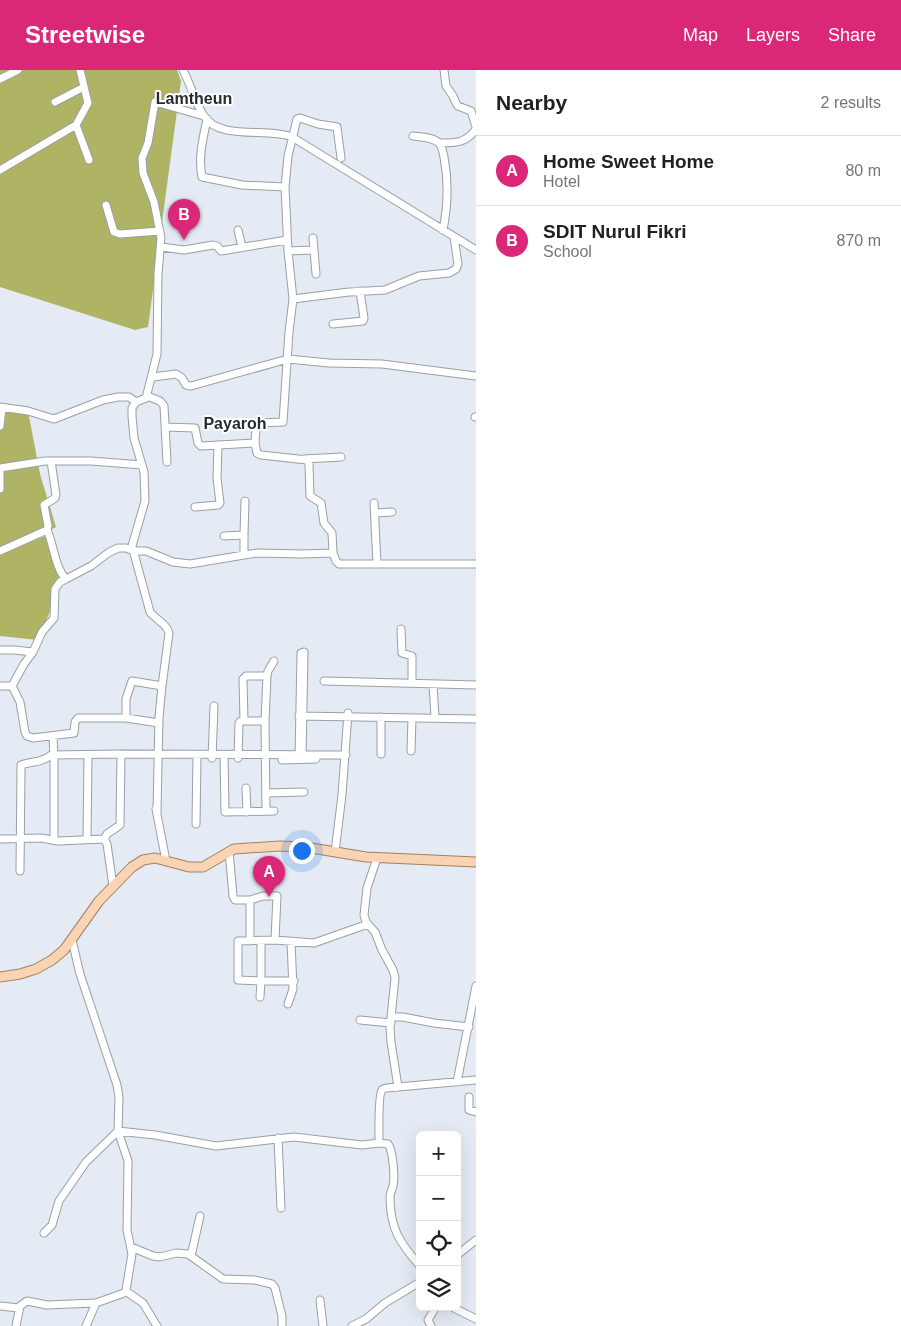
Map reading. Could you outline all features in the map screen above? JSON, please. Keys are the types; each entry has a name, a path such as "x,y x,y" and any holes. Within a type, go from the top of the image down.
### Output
{"main road":[{"path":"0,976 20,974 36,969 52,960 72,940 99,901 132,867 143,860 155,858 189,867 203,867 234,849 255,846 280,846 305,847 377,858 476,862"}],"street":[{"path":"0,79 18,70"},
{"path":"0,170 76,125 87,106 88,100 80,70"},
{"path":"183,70 205,118 200,165 202,177 257,187 285,187"},
{"path":"413,136 431,139 440,143 460,142 470,137 476,128 471,111 458,106 446,86 444,70"},
{"path":"55,102 84,87"},
{"path":"146,398 153,377 157,354 160,231 154,202 142,168 142,158 148,143 153,104 155,102 205,118 214,126 224,130 278,132 292,136 476,250"},
{"path":"341,158 337,127 298,118 292,136 285,187 287,240 293,299 289,332 284,422 259,423 256,428 255,443 257,453 261,455 304,459 341,457"},
{"path":"76,125 89,160"},
{"path":"440,143 447,175 448,200 443,230"},
{"path":"106,205 111,228 117,234 160,231"},
{"path":"238,230 242,247"},
{"path":"293,299 360,291 386,290 419,276 449,273 458,264 454,237"},
{"path":"313,238 316,274"},
{"path":"160,247 184,250 213,245 217,246 221,251 287,240"},
{"path":"288,252 314,250"},
{"path":"332,324 363,321 360,291"},
{"path":"153,377 176,374 182,378 186,385 191,386 288,359 329,363 382,364 476,376"},
{"path":"166,860 158,812 157,756 162,686 169,633 168,629 150,612 132,545 145,502 144,472 134,438 132,408 136,402 147,396 163,404 167,462"},
{"path":"0,426 1,408 28,411 52,419 114,397 130,397 136,402"},
{"path":"165,427 195,428 199,444 255,443"},
{"path":"195,507 220,504 217,478 218,445"},
{"path":"304,459 309,464 310,496 321,503 324,523 332,533 333,553 339,564 476,564"},
{"path":"0,489 0,470 39,461 91,461 142,465"},
{"path":"51,461 56,495 44,505 47,530 59,568 66,579"},
{"path":"244,555 245,501"},
{"path":"374,503 377,564"},
{"path":"375,512 392,512"},
{"path":"0,552 47,530"},
{"path":"224,536 244,535"},
{"path":"12,686 33,652 42,632 54,618 56,589 60,582 91,566 108,552 118,548 126,548 134,551 146,551 173,562 190,564 258,553 333,553"},
{"path":"401,629 402,653 412,656 412,683"},
{"path":"0,650 33,652"},
{"path":"300,757 304,652 300,653 301,714"},
{"path":"224,757 225,812 270,811 267,793 265,721 267,676 274,661"},
{"path":"244,721 243,679 246,676 267,676"},
{"path":"324,681 476,684"},
{"path":"126,718 126,698 132,682 162,686"},
{"path":"433,684 435,716"},
{"path":"0,686 12,686"},
{"path":"12,686 20,702 27,736 33,738 74,733 75,722 78,718 126,718 159,726"},
{"path":"212,757 214,706"},
{"path":"301,714 435,716 476,719"},
{"path":"346,714 412,718 476,714"},
{"path":"333,852 344,757 346,714"},
{"path":"381,717 381,754"},
{"path":"412,718 412,751"},
{"path":"238,757 240,723 244,721 265,721"},
{"path":"52,840 53,736"},
{"path":"20,871 22,765 52,756 344,757"},
{"path":"104,840 107,834 120,825 121,756"},
{"path":"87,839 88,757"},
{"path":"196,824 198,757"},
{"path":"246,788 247,812"},
{"path":"267,793 304,792"},
{"path":"0,839 104,840"},
{"path":"104,840 107,844 113,886"},
{"path":"228,851 235,900 277,896 275,940"},
{"path":"377,858 367,888 364,915 368,924 375,932 382,950 394,970 395,985 390,1042 398,1087"},
{"path":"250,900 250,941"},
{"path":"294,981 238,980 238,941 275,940 314,943 368,924"},
{"path":"72,940 80,974 119,1097 118,1131 128,1161 127,1230 131,1247 130,1268 126,1286 127,1292 142,1303 158,1326"},
{"path":"260,998 262,981 261,941"},
{"path":"288,1004 294,981 292,941"},
{"path":"457,1082 476,986"},
{"path":"360,1020 391,1020 407,1017 434,1023 469,1027"},
{"path":"379,1143 379,1113 381,1092 384,1089 476,1080"},
{"path":"469,1097 469,1110 476,1112"},
{"path":"44,1234 52,1225 59,1201 86,1162 118,1131 155,1134 216,1146 300,1137 362,1145 388,1144 391,1150 394,1184 390,1196 394,1230 401,1244 416,1261"},
{"path":"278,1138 281,1208"},
{"path":"191,1256 200,1216"},
{"path":"461,1252 476,1240"},
{"path":"131,1247 153,1256 160,1257 176,1253 191,1256 223,1279 254,1280 274,1285 282,1316 282,1326"},
{"path":"352,1326 366,1319 384,1303 416,1284"},
{"path":"16,1326 19,1308 22,1303 30,1300 47,1305 96,1303 127,1292"},
{"path":"320,1300 324,1326"},
{"path":"86,1326 96,1303"},
{"path":"0,1306 19,1308"},
{"path":"431,1326 428,1320 434,1311"},
{"path":"460,1311 476,1319"}],"green space":[{"path":"0,70 177,70 181,81 148,327 135,330 0,287"},
{"path":"0,407 28,411 40,474 56,527 30,541 46,536 64,578 38,640 0,636"}],"place":[{"name":"SDIT Nurul Fikri","path":"184,240"},
{"name":"Home Sweet Home","path":"269,897"}],"district":[{"name":"Lamtheun","path":"194,98"},
{"name":"Payaroh","path":"235,423"}]}
